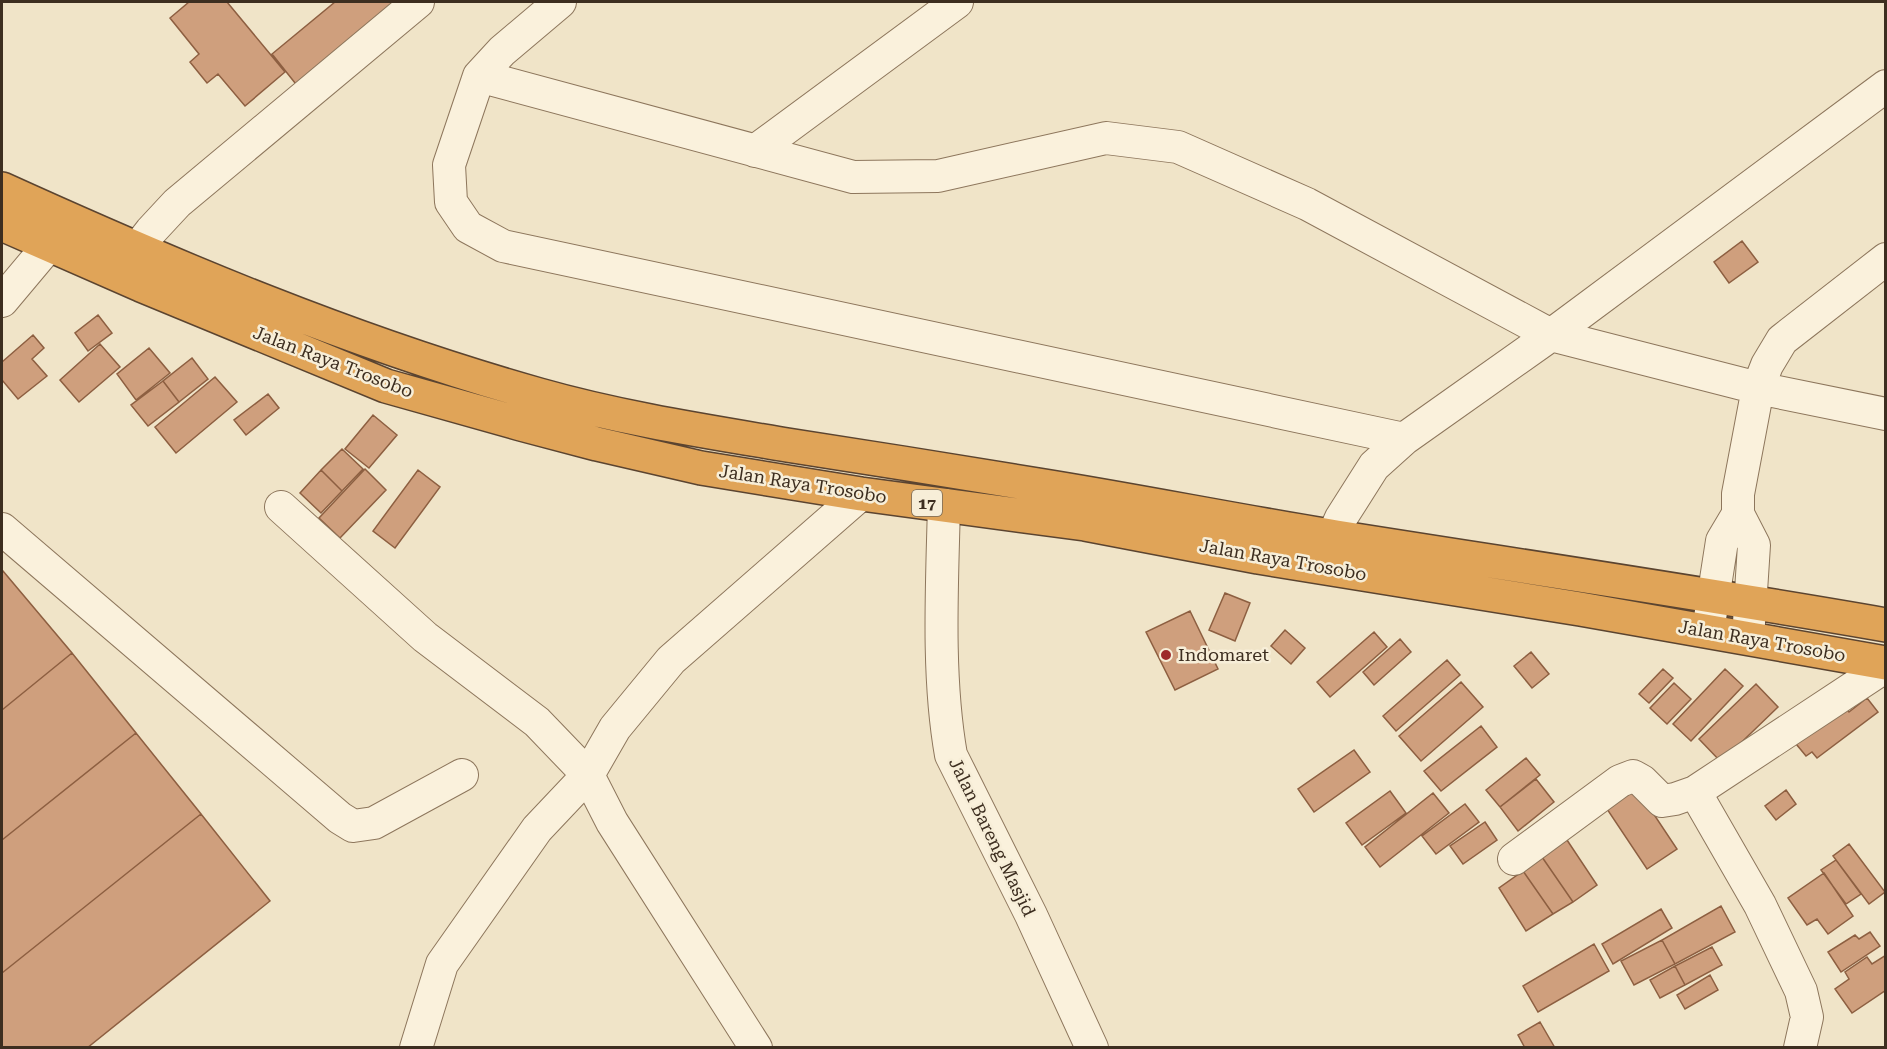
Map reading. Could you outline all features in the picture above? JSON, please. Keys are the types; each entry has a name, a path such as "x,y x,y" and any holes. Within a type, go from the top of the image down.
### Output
{"highway":[{"name":"Jalan Raya Trosobo","path":"2,189 144,240 287,310 397,351 540,395 621,415 705,431 1063,489 1337,527 1715,586 1886,625"},
{"name":"Jalan Raya Trosobo","path":"2,224 141,285 386,386 521,424 701,468 861,494 1085,524 1258,557 1708,631 1886,665"}],"street":[{"path":"144,240 177,203 418,2"},
{"path":"560,2 502,51 478,76 449,165 451,202 468,227 503,246 1404,439"},
{"path":"755,151 957,2"},
{"path":"478,76 852,177 938,176 1106,138 1178,147 1307,204 1551,335 1758,388 1886,414"},
{"path":"1337,527 1374,466 1404,439 1551,335 1886,86"},
{"path":"2,301 49,245"},
{"path":"1748,639 1754,545 1738,513 1738,494 1758,388 1767,365 1782,340 1886,259"},
{"path":"416,1047 442,964 537,829 588,775 615,728 671,660 861,494"},
{"name":"Jalan Bareng Masjid","path":"944,505 941,619 947,732 951,755 1092,1047"},
{"path":"280,507 425,637 537,722 588,775 612,822 756,1047"},
{"path":"1708,631 1722,541 1738,513"},
{"path":"2,529 340,818 353,826 374,823 462,775"},
{"path":"1514,859 1620,781 1633,776 1642,781 1662,801 1675,800 1695,792 1886,665"},
{"path":"1695,792 1760,904 1802,990 1807,1017 1800,1047"}],"building":[{"path":"189,2 227,2 285,72 245,106 218,74 207,83 190,62 199,54 170,18"},
{"path":"335,2 416,2 303,93 272,54"},
{"path":"1742,241 1758,262 1729,283 1714,262"},
{"path":"98,315 112,333 88,351 75,333"},
{"path":"33,335 44,348 32,359 47,376 18,399 2,380 2,362"},
{"path":"100,344 120,367 79,402 60,380"},
{"path":"149,348 170,373 136,400 117,374"},
{"path":"192,358 208,379 179,402 163,381"},
{"path":"215,377 237,402 176,453 155,427"},
{"path":"163,381 179,402 148,426 131,405"},
{"path":"268,394 279,408 246,435 234,420"},
{"path":"373,415 397,435 369,468 345,449"},
{"path":"342,449 363,469 342,491 321,470"},
{"path":"365,469 386,490 340,538 319,518"},
{"path":"321,470 342,491 321,513 300,493"},
{"path":"418,470 440,487 395,548 373,531"},
{"path":"3,571 72,653 2,710 2,573"},
{"path":"1225,593 1250,603 1235,641 1209,630"},
{"path":"1190,611 1218,669 1175,690 1146,632"},
{"path":"1285,630 1305,648 1291,664 1271,646"},
{"path":"1374,632 1387,647 1330,697 1317,682"},
{"path":"1400,639 1411,652 1374,685 1363,672"},
{"path":"1531,652 1549,674 1532,688 1514,666"},
{"path":"72,653 136,733 2,840 2,710"},
{"path":"1447,660 1460,675 1396,731 1383,716"},
{"path":"1663,669 1673,678 1649,703 1639,694"},
{"path":"1725,669 1743,686 1691,741 1673,724"},
{"path":"1461,682 1483,707 1421,761 1399,736"},
{"path":"1674,683 1691,699 1667,724 1650,708"},
{"path":"1756,684 1778,707 1721,762 1699,739"},
{"path":"1867,698 1878,712 1817,758 1812,752 1806,756 1792,739 1841,701 1849,712"},
{"path":"1481,726 1497,747 1441,791 1424,771"},
{"path":"136,733 201,814 2,973 2,840"},
{"path":"1354,750 1370,772 1314,812 1298,789"},
{"path":"1526,758 1540,775 1500,807 1486,790"},
{"path":"1536,779 1554,802 1518,831 1500,807"},
{"path":"1637,789 1677,849 1647,869 1607,809"},
{"path":"1786,790 1796,804 1776,820 1765,806"},
{"path":"1390,791 1406,813 1362,845 1346,823"},
{"path":"1433,793 1449,813 1380,867 1365,847"},
{"path":"1465,804 1479,822 1436,854 1422,836"},
{"path":"201,814 270,901 87,1048 2,1048 2,973"},
{"path":"1485,822 1497,840 1463,864 1450,846"},
{"path":"1567,840 1597,885 1573,902 1542,857"},
{"path":"1849,844 1885,892 1869,904 1833,856"},
{"path":"1542,857 1573,902 1553,914 1523,871"},
{"path":"1836,860 1861,894 1846,904 1821,870"},
{"path":"1523,871 1553,914 1526,931 1499,888"},
{"path":"1824,873 1853,916 1828,934 1817,919 1807,925 1788,898"},
{"path":"1721,906 1735,932 1675,964 1662,940"},
{"path":"1661,909 1672,928 1613,964 1602,944"},
{"path":"1870,932 1880,946 1841,972 1828,952 1855,935 1859,939"},
{"path":"1662,940 1675,964 1634,985 1621,961"},
{"path":"1594,944 1609,971 1538,1012 1523,986"},
{"path":"1712,947 1722,965 1685,985 1675,966"},
{"path":"1886,955 1886,990 1852,1013 1835,989 1849,979 1845,972 1867,957 1872,964"},
{"path":"1675,966 1685,985 1660,998 1650,980"},
{"path":"1710,975 1718,990 1685,1009 1677,995"},
{"path":"1540,1022 1555,1048 1525,1048 1518,1035"}],"place":[{"name":"Indomaret","path":"1166,655"}]}
